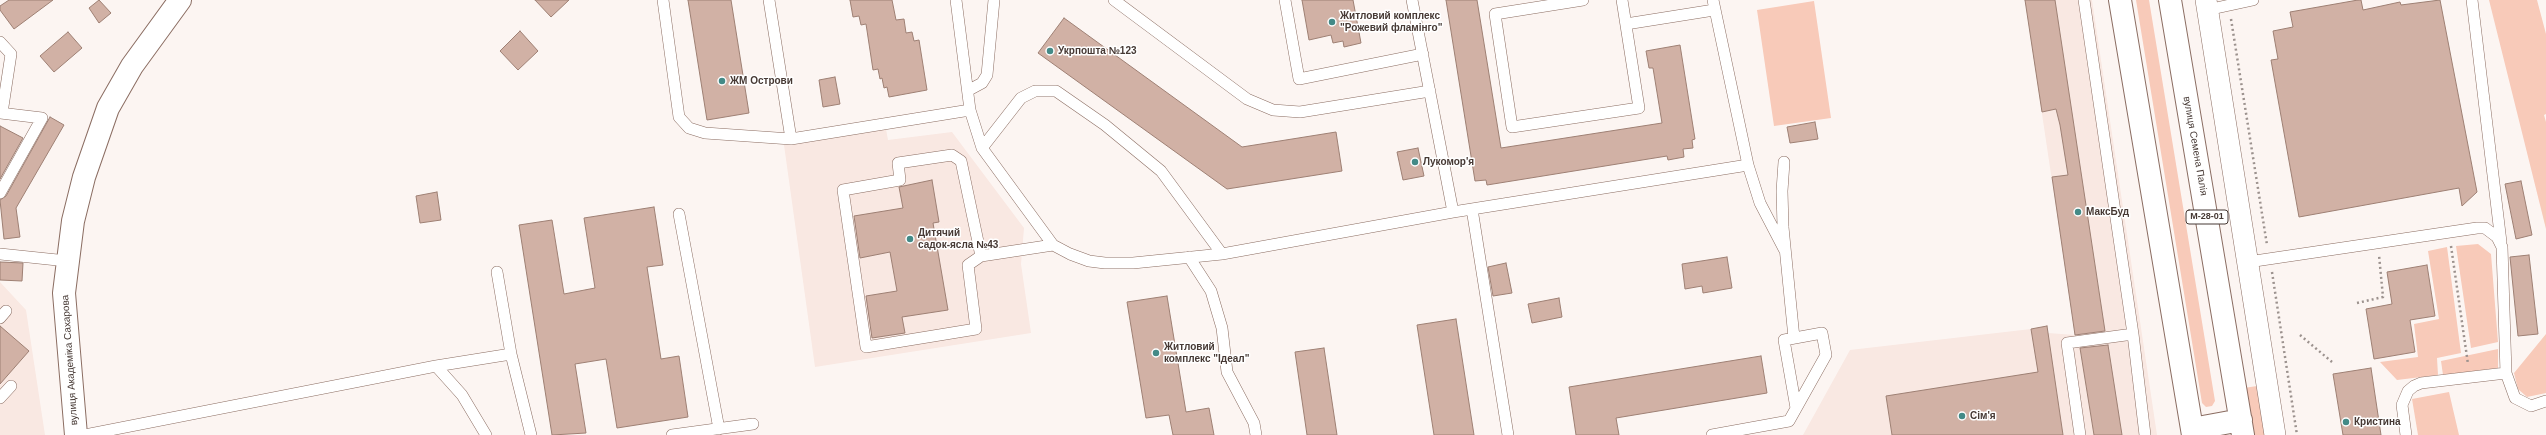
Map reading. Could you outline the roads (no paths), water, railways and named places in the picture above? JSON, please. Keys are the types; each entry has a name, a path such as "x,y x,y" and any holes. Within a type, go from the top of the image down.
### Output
{"main road":[{"name":"вулиця Академіка Сахарова","path":"76,435 66,334 64,293 73,221 84,177 108,108 132,66 180,0"},
{"path":"2120,0 2192,432 2242,428"},
{"name":"вулиця Семена Палія","path":"2170,0 2242,428"}],"street":[{"path":"2206,5 2275,435"}],"lane":[{"path":"663,0 679,117 689,128 705,133 792,139 970,110"},
{"path":"769,0 792,139"},
{"path":"956,0 969,90 970,110 982,148 1054,245 1089,261 1105,263 1222,254 1452,212 1748,165"},
{"path":"969,90 982,83 987,75 994,0"},
{"path":"1114,0 1247,99 1273,110 1300,112 1430,92"},
{"path":"1284,0 1299,79 1423,54"},
{"path":"1412,0 1452,212"},
{"path":"1583,0 1495,14 1512,127 1639,108 1622,0"},
{"path":"2084,0 2133,334 2145,435"},
{"path":"2206,5 2229,5 2253,0"},
{"path":"2472,0 2502,247 2506,373 2515,398 2520,402 2531,406 2546,401"},
{"path":"1626,24 1714,5 1748,165 1760,203 1786,254"},
{"path":"0,42 11,54 1,113 42,118 0,193"},
{"path":"982,148 1021,98 1035,91 1056,91 1105,125 1161,171 1222,254"},
{"path":"981,256 960,161 952,155 898,163 900,180 843,190 866,347 976,329 968,265 981,256 1054,245"},
{"path":"1784,162 1782,191 1794,338"},
{"path":"1472,209 1508,435"},
{"path":"679,214 719,429"},
{"path":"2248,262 2485,228 2498,237 2502,247"},
{"path":"0,254 67,261"},
{"path":"1189,257 1214,297 1222,328 1227,372 1254,424 1256,435"},
{"path":"497,272 511,354 531,435"},
{"path":"1712,435 1789,421 1826,355 1822,333 1784,340 1796,408"},
{"path":"2080,435 2067,343 2133,334"},
{"path":"85,435 436,366 511,354"},
{"path":"436,366 462,395 486,435"},
{"path":"2406,435 2402,405 2408,391 2421,383 2506,373"},
{"path":"0,398 11,386"},
{"path":"672,435 753,424"}],"place":[{"name":"Житловий комплекс \"Рожевий фламінго\"","path":"1332,22"},
{"name":"Укрпошта №123","path":"1050,51"},
{"name":"ЖМ Острови","path":"722,81"},
{"name":"Лукомор'я","path":"1415,162"},
{"name":"МаксБуд","path":"2078,212"},
{"name":"Дитячий садок-ясла №43","path":"910,239"},
{"name":"Житловий комплекс \"Ідеал\"","path":"1156,353"},
{"name":"Сім'я","path":"1962,416"},
{"name":"Кристина","path":"2346,422"}]}
